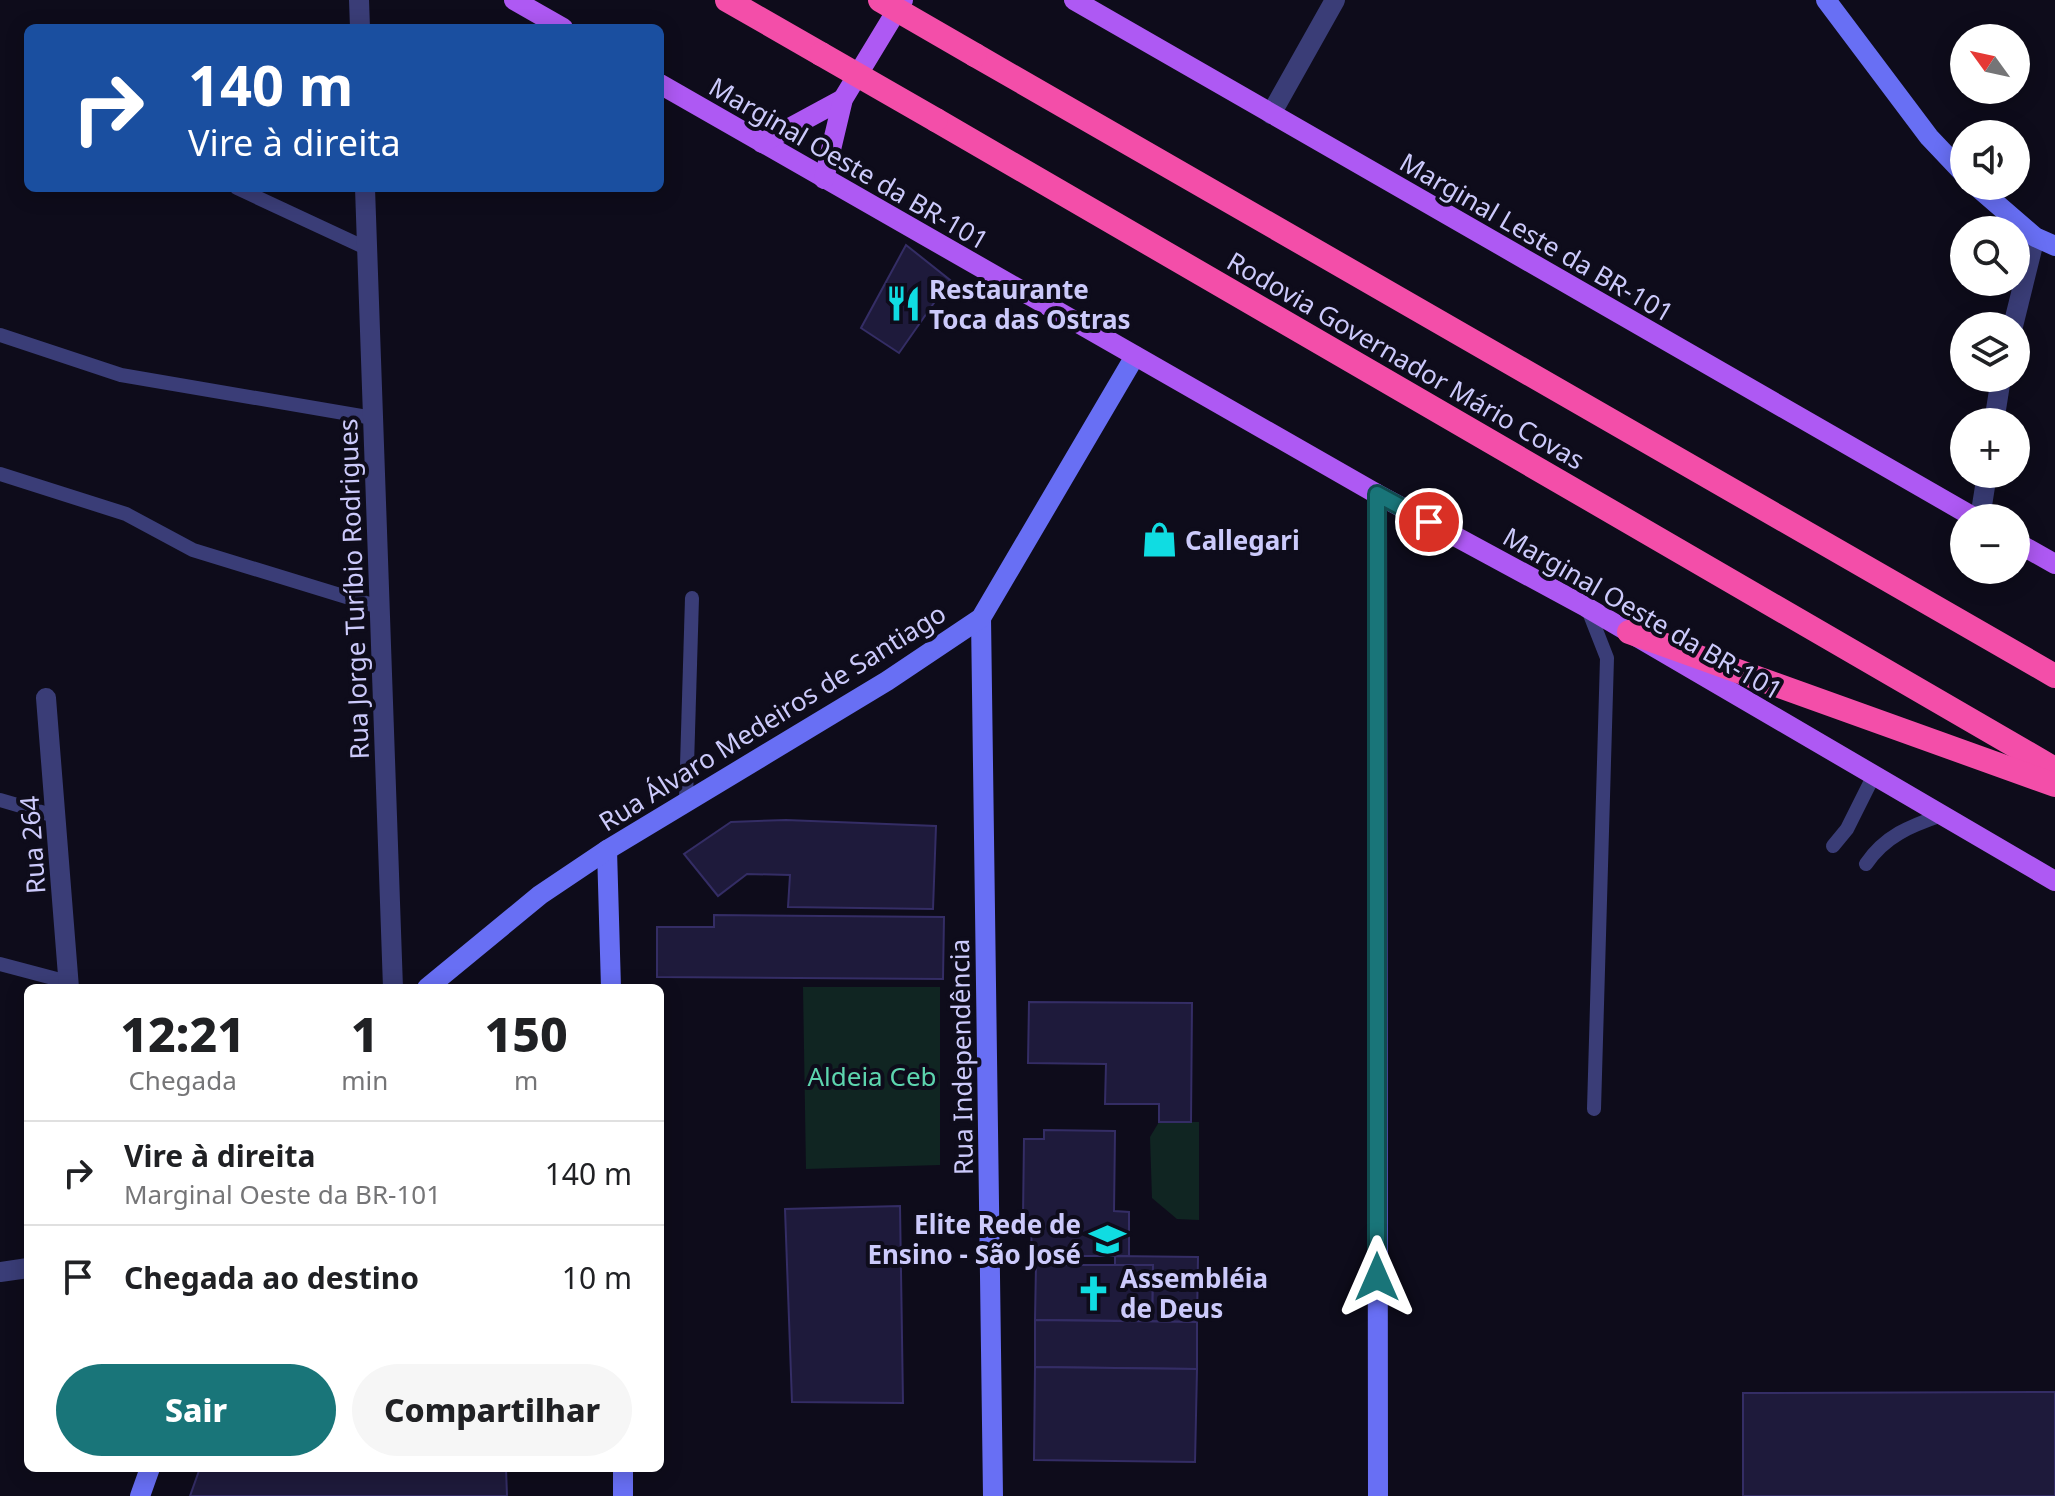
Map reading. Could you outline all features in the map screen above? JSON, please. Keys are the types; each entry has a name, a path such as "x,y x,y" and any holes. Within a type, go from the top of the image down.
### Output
{"highway":[{"name":"Rodovia Governador Mário Covas","path":"727,0 2055,769"},
{"name":"Rodovia Governador Mário Covas","path":"880,0 2055,676"},
{"path":"1629,632 2055,785"}],"main road":[{"path":"514,0 556,24"},
{"path":"824,179 843,99 903,0"},
{"name":"Marginal Leste da BR-101","path":"1074,0 1954,504"},
{"path":"1826,0 1929,137 1950,159"},
{"name":"Marginal Oeste da BR-101","path":"664,86 1377,494 1586,607 2055,881"},
{"path":"762,143 843,99"},
{"path":"1992,200 2035,237 2055,246"},
{"name":"Rua Álvaro Medeiros de Santiago","path":"432,984 528,904 607,850 686,799 875,689 981,618 1135,356"},
{"path":"1377,494 1378,1496"},
{"path":"2030,550 2055,564"},
{"name":"Rua Independência","path":"981,618 993,1496"},
{"path":"607,850 611,984"},
{"path":"140,1496 149,1472"},
{"path":"623,1472 623,1496"}],"street":[{"path":"359,0 360,24"},
{"path":"1271,114 1335,0"},
{"name":"Rua Jorge Turíbio Rodrigues","path":"365,192 393,984"},
{"path":"2016,312 2035,237"},
{"name":"Rua 264","path":"46,698 69,984"},
{"path":"0,1272 24,1269"}],"lane":[{"path":"246,192 368,249"},
{"path":"0,335 121,375 373,418"},
{"path":"0,474 126,514 193,550 379,607"},
{"path":"686,799 692,598"},
{"path":"1586,607 1607,658 1594,1109"},
{"path":"1833,846 1847,829 1873,777"},
{"path":"0,800 55,816"},
{"path":"1866,864 1878,847 1906,828 1942,815"},
{"path":"0,964 66,984"}],"green space":[{"name":"Aldeia Ceb","path":"803,987 940,987 940,1165 806,1169"},
{"path":"1159,1122 1199,1122 1199,1220 1177,1219 1152,1198 1150,1137"}],"building":[{"name":"Restaurante Toca das Ostras","path":"906,245 950,280 899,353 861,328"},
{"path":"786,820 936,826 933,909 788,907 790,875 747,874 718,896 684,854 731,822"},
{"path":"714,915 944,917 943,979 657,977 657,927 714,927"},
{"path":"1029,1002 1192,1003 1191,1122 1159,1122 1159,1104 1105,1104 1106,1064 1028,1063"},
{"path":"1044,1130 1115,1131 1114,1211 1129,1212 1129,1256 1031,1256 1032,1217 1023,1217 1024,1139 1044,1139"},
{"path":"900,1206 903,1403 792,1402 785,1209"},
{"path":"1115,1256 1198,1257 1197,1322 1152,1321 1153,1265 1115,1265"},
{"name":"Assembléia de Deus","path":"1036,1265 1153,1265 1152,1321 1035,1320"},
{"path":"1035,1320 1197,1322 1197,1369 1035,1367"},
{"path":"1035,1367 1197,1369 1195,1462 1034,1460"},
{"path":"2055,1392 2055,1496 1743,1496 1743,1393"},
{"path":"199,1472 506,1472 507,1496 190,1496"}],"place":[{"name":"Restaurante Toca das Ostras","path":"903,304"},
{"name":"Callegari","path":"1159,540"},
{"name":"Elite Rede de Ensino - São José","path":"1107,1239"},
{"name":"Assembléia de Deus","path":"1094,1293"}],"route":[{"path":"1377,1277 1377,494 1429,522"}]}
